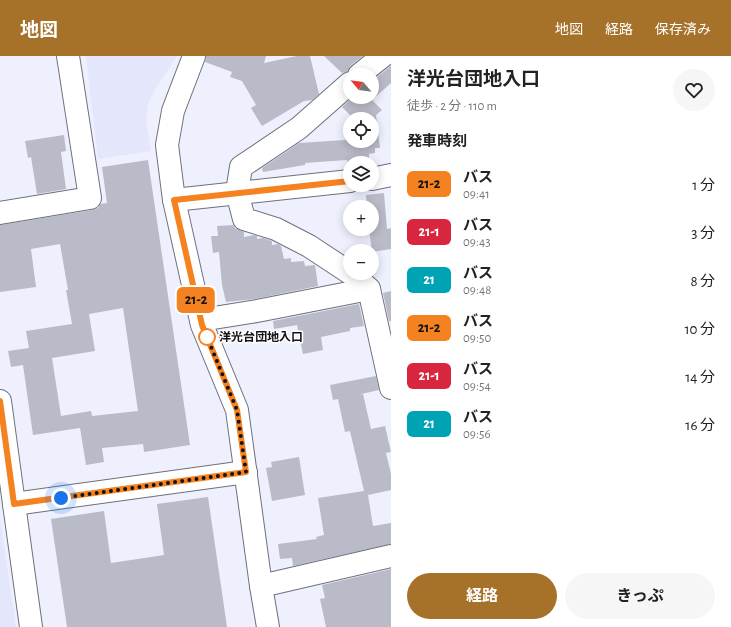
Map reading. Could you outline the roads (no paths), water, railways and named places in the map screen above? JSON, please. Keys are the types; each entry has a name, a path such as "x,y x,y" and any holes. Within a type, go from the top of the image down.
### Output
{"street":[{"path":"0,212 90,198 68,56"},
{"path":"194,56 173,111 167,145 174,200 202,325 237,410 268,627"},
{"path":"368,68 383,56"},
{"path":"343,89 299,128 241,167 237,192 244,219 276,229 309,246 343,268"},
{"path":"379,178 391,175"},
{"path":"174,200 343,182"},
{"path":"358,280 369,289 391,388"},
{"path":"201,320 257,311 369,289"},
{"path":"0,401 31,627"},
{"path":"14,504 246,472"},
{"path":"261,586 391,556"}],"place":[{"name":"洋光台団地入口","path":"207,337"}]}
